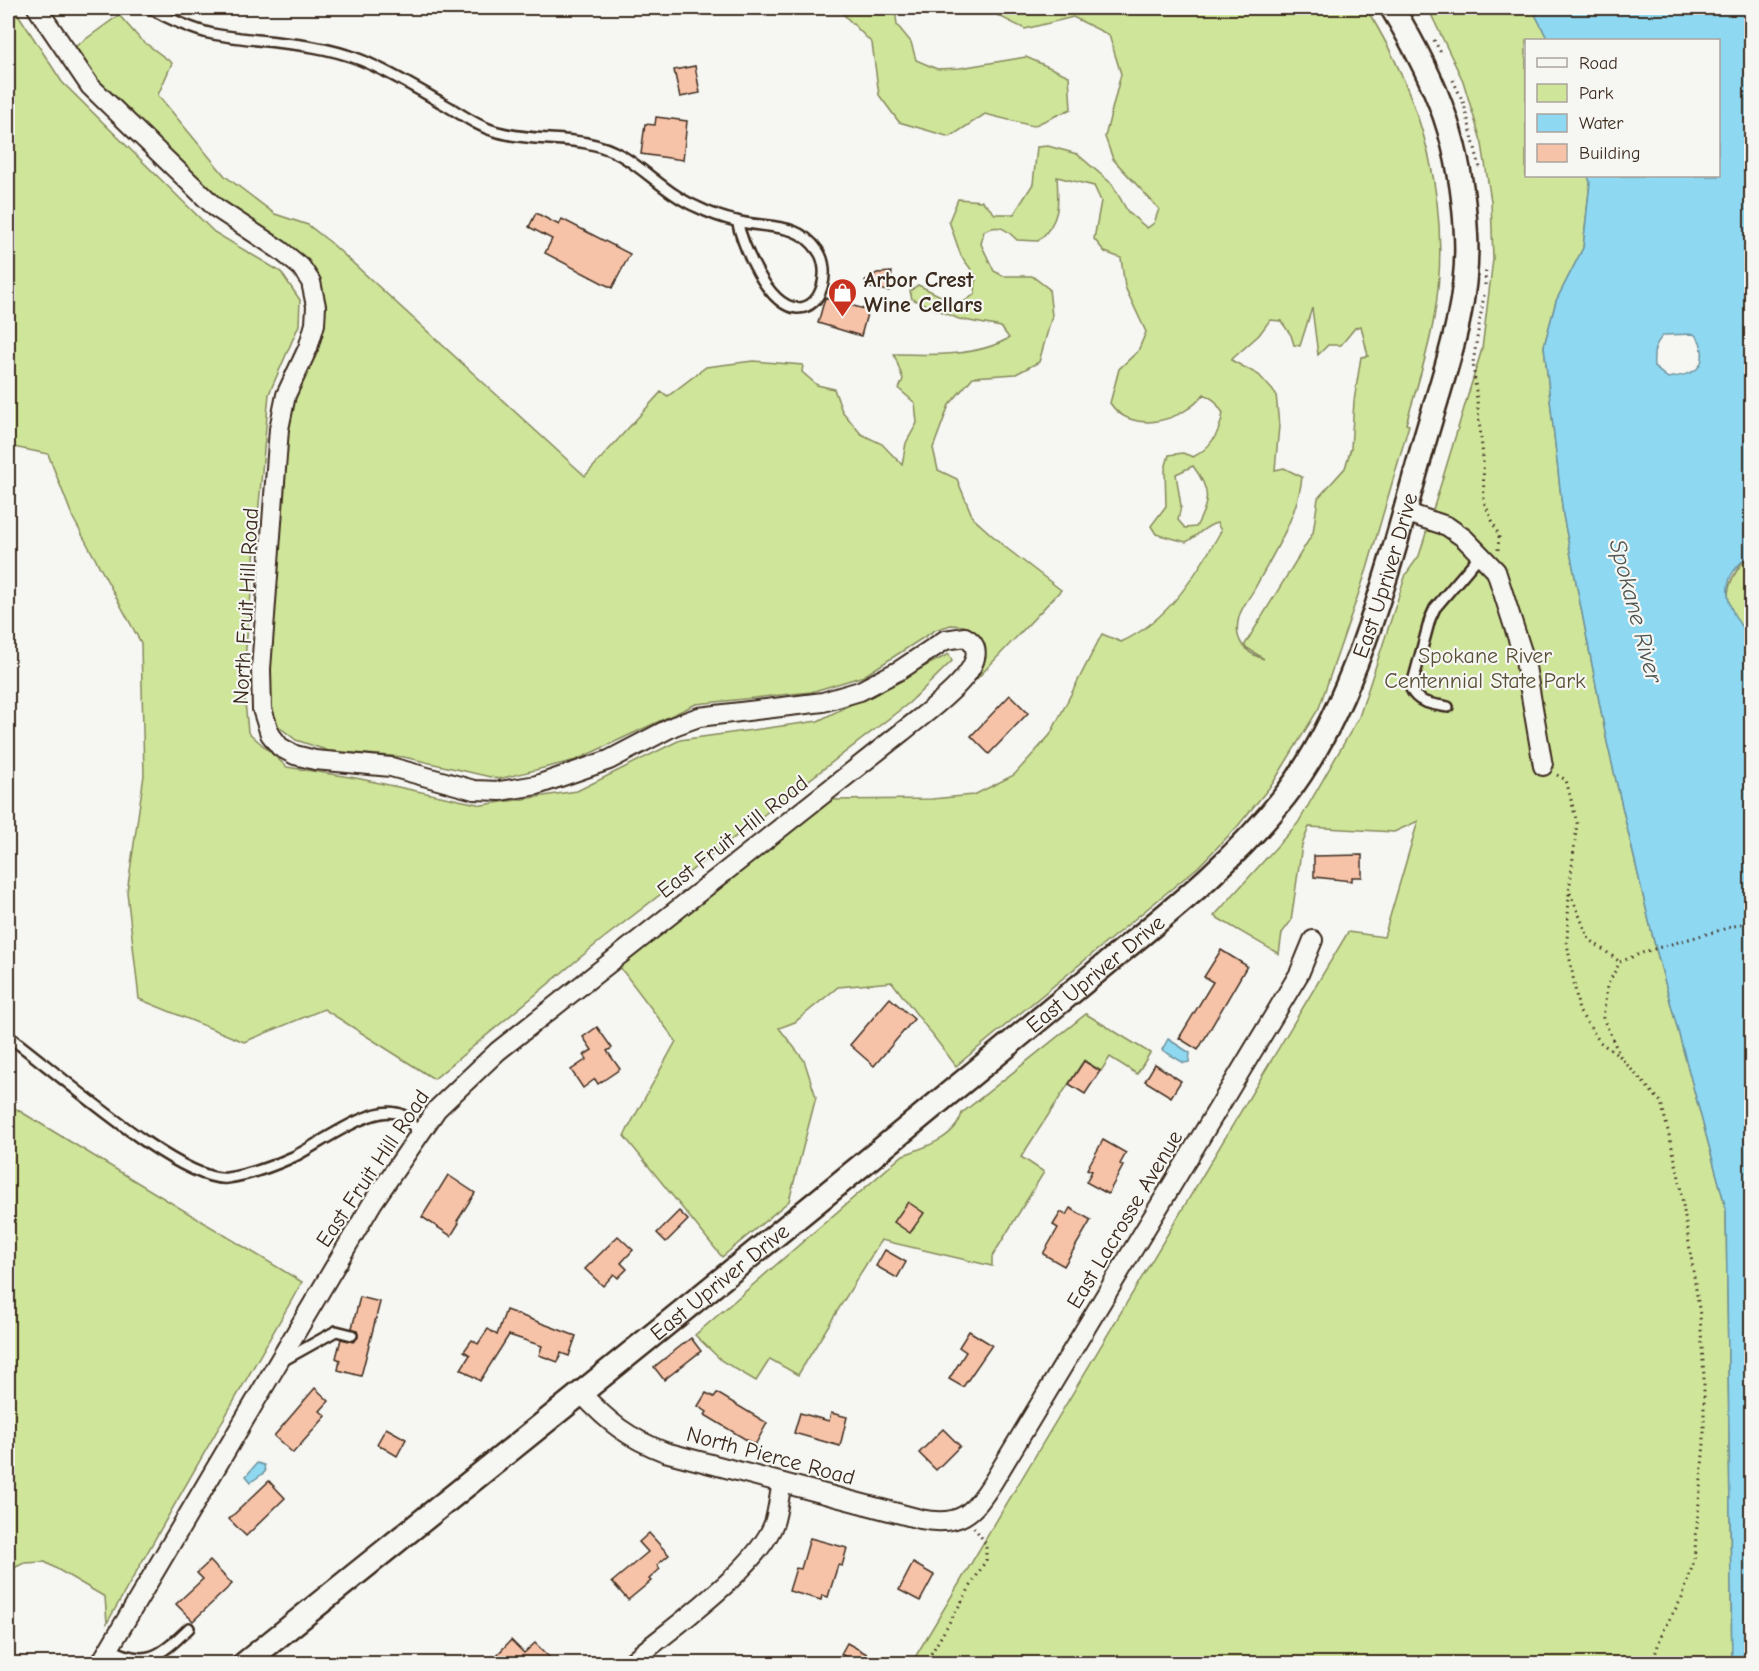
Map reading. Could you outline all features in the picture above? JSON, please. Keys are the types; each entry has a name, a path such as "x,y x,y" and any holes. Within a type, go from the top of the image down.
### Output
{"street":[{"name":"North Fruit Hill Road","path":"37,8 90,86 215,207 280,250 301,267 311,282 316,306 315,324 308,348 286,395 279,429 261,669 262,709 270,734 280,747 315,760 391,767 474,790 500,791 537,785 609,760 674,726 699,717 823,702 860,691 900,670 945,640 965,637 975,645 978,653 975,664 948,693"},
{"name":"East Upriver Drive","path":"244,1664 581,1393 1188,897 1246,841 1287,794 1316,750 1343,696 1381,589 1456,328 1465,282 1467,240 1463,189 1454,145 1442,104 1424,60 1392,8"},
{"path":"1404,512 1447,526 1481,554 1496,571 1525,661 1544,766"},
{"name":"East Fruit Hill Road","path":"105,1656 372,1202 418,1134 457,1087 498,1051 894,739 948,693"},
{"name":"East Lacrosse Avenue","path":"966,1516 980,1503 1006,1462 1299,974 1313,940"},
{"name":"North Pierce Road","path":"581,1393 607,1421 638,1441 665,1452 928,1521 946,1522 966,1516"},
{"path":"629,1664 741,1571 760,1548 773,1524 782,1482"}],"lane":[{"path":"150,8 211,34 290,42 361,60 495,132 525,140 583,140 605,146 695,207 737,221 787,228 811,240 821,254 826,271 822,288 813,300 805,306 790,306 771,290 749,260 737,221"},
{"path":"1448,707 1425,703 1414,695 1411,689 1435,608 1481,554"},
{"path":"8,1036 165,1157 210,1177 226,1178 247,1174 291,1158 372,1115 398,1113 408,1119 418,1134"},
{"path":"279,1362 336,1331 352,1335"},
{"path":"105,1656 128,1659 147,1658 166,1650 189,1628"}],"path":[{"path":"1544,766 1566,780 1576,823 1569,892 1567,944 1579,1011 1600,1042 1621,1058 1661,1102 1678,1172 1700,1315 1704,1377 1704,1443 1694,1561 1682,1598 1663,1630 1652,1664"},
{"path":"1569,892 1588,939 1620,962"},
{"path":"1621,1058 1603,1018 1607,986 1620,962 1647,951 1752,921"},
{"path":"925,1664 986,1560 986,1544 966,1516"}],"green space":[{"path":"8,8 14,8 62,82 214,232 281,272 300,300 299,325 269,394 243,681 248,732 287,767 356,778 482,805 577,791 680,740 818,721 949,654 952,661 909,703 600,941 434,1079 324,1009 244,1042 139,999 127,892 144,775 141,643 73,518 48,454 8,446"},
{"path":"837,8 895,8 897,25 911,42 916,60 937,69 960,68 1026,57 1069,76 1071,109 1033,126 985,114 950,137 899,122 879,95 872,43"},
{"path":"983,8 1366,8 1404,80 1429,156 1436,196 1440,236 1439,277 1434,318 1422,371 1406,424 1409,425 1367,569 1319,708 1273,783 1237,827 1198,867 956,1066 892,982 838,987 795,1022 779,1028 804,1060 816,1097 789,1201 722,1257 624,1136 676,1041 619,966 825,800 932,799 974,795 1014,775 1050,735 1102,634 1121,642 1153,622 1191,580 1221,531 1217,523 1208,526 1186,542 1156,534 1151,526 1166,506 1165,469 1169,455 1183,453 1193,457 1205,449 1214,439 1220,427 1223,413 1214,400 1204,394 1184,411 1157,421 1144,422 1131,419 1119,413 1110,403 1119,369 1138,351 1146,332 1125,287 1121,258 1105,252 1094,239 1101,201 1094,186 1057,177 1058,205 1054,220 1051,227 1038,241 1017,240 1006,230 994,227 984,231 981,244 994,271 1003,276 1032,276 1049,289 1052,316 1039,362 1016,374 973,377 949,405 933,448 938,470 957,479 973,518 1005,547 1061,590 971,685 986,658 981,637 964,626 951,625 935,630 864,676 811,692 696,704 576,760 499,779 404,757 329,751 296,740 278,726 270,704 269,658 285,428 322,305 314,268 291,247 253,225 220,199 99,85 75,47 119,15 140,39 172,63 158,95 225,176 275,214 308,225 330,242 585,476 661,392 668,396 706,367 753,361 803,365 802,372 817,385 834,389 842,411 861,434 882,444 902,465 906,443 917,423 915,403 899,389 903,379 894,354 968,352 983,349 1009,338 1001,327 959,319 912,299 910,291 918,285 959,305 975,294 976,276 961,256 949,221 958,199 982,201 995,214 1014,214 1033,184 1037,147 1048,146 1077,154 1112,184 1128,212 1147,228 1154,223 1159,209 1113,159 1105,137 1121,74 1109,35 1073,17 1025,29","holes":["1312,308 1318,355 1328,345 1341,345 1355,328 1361,326 1368,356 1361,357 1354,401 1351,448 1345,468 1318,498 1313,533 1244,646 1264,659 1251,653 1246,649 1242,644 1238,632 1239,617 1290,520 1300,492 1302,477 1284,468 1275,470 1279,426 1276,394 1259,375 1231,360 1259,335 1270,320 1281,321 1291,335 1294,345 1300,346","1193,466 1206,489 1206,503 1196,527 1185,528 1178,520 1181,506 1176,474"]},
{"name":"Spokane River Centennial State Park","path":"1428,8 1532,8 1548,39 1525,39 1525,177 1588,177 1590,182 1583,248 1556,301 1544,346 1563,515 1607,742 1653,938 1726,1209 1732,1663 911,1664 1348,932 1384,937 1418,821 1394,832 1309,827 1302,845 1291,921 1282,933 1279,954 1214,916 1298,823 1359,717 1406,574 1419,556 1482,349 1493,259 1491,201 1482,144 1463,81"},
{"path":"1751,552 1751,639 1734,615 1729,605 1728,595 1734,575"},
{"path":"1086,1014 1150,1053 1137,1074 1110,1057 1101,1071 1084,1060 1021,1157 1044,1172 992,1257 992,1266 881,1240 798,1375 770,1359 756,1381 722,1361 695,1335 903,1155 938,1141 946,1135 959,1122 962,1113"},
{"path":"8,1104 302,1282 107,1623 105,1597 45,1562 24,1563 8,1571"}],"water":[{"name":"Spokane River","path":"1532,8 1751,8 1752,552 1734,571 1728,591 1735,617 1752,639 1751,1663 1732,1663 1726,1209 1653,938 1607,742 1563,515 1544,346 1556,301 1583,248 1590,182 1588,177 1720,177 1720,39 1548,39","holes":["1694,334 1700,342 1702,358 1693,372 1668,378 1654,367 1655,349 1664,335"]},
{"path":"1168,1039 1190,1053 1189,1062 1184,1063 1162,1050"},
{"path":"257,1463 264,1465 265,1472 251,1482 246,1476"}],"building":[{"path":"695,66 700,93 680,97 674,70"},
{"path":"656,117 687,121 683,160 641,154 645,124 655,125"},
{"path":"536,213 559,225 562,219 630,254 612,288 545,253 552,239 529,227"},
{"path":"892,272 889,291 871,288 865,281 877,273"},
{"name":"Arbor Crest Wine Cellars","path":"825,298 868,310 861,336 818,323"},
{"path":"1010,695 1028,713 989,754 971,736"},
{"path":"1362,855 1362,877 1352,877 1352,881 1314,877 1314,856"},
{"path":"1221,950 1247,966 1198,1050 1179,1038 1213,982 1204,977"},
{"path":"890,998 914,1019 874,1066 850,1045"},
{"path":"597,1027 612,1048 607,1051 620,1069 598,1084 595,1079 583,1088 571,1070 587,1059 584,1055 592,1050 583,1037"},
{"path":"1084,1061 1100,1071 1085,1094 1069,1084"},
{"path":"1155,1064 1181,1081 1171,1097 1145,1081"},
{"path":"1103,1140 1126,1153 1120,1164 1123,1166 1108,1194 1086,1182 1092,1171 1087,1169"},
{"path":"448,1175 475,1193 457,1221 459,1223 451,1236 422,1217"},
{"path":"908,1202 924,1213 910,1233 894,1222"},
{"path":"1070,1208 1091,1220 1064,1266 1043,1254 1058,1228 1053,1225 1061,1212 1066,1215"},
{"path":"679,1211 688,1220 666,1242 657,1233"},
{"path":"618,1236 633,1250 621,1263 627,1269 618,1278 614,1274 603,1286 585,1269"},
{"path":"885,1250 906,1262 897,1278 876,1266"},
{"path":"360,1297 380,1302 361,1376 338,1370 340,1360 336,1358 341,1339 353,1342 358,1337 357,1331 352,1328"},
{"path":"506,1310 576,1336 569,1356 561,1353 558,1362 539,1355 542,1346 509,1335 480,1381 461,1369 470,1355 464,1351 472,1340 478,1344 488,1329 497,1335"},
{"path":"969,1331 992,1345 963,1387 949,1379 966,1352 959,1347"},
{"path":"691,1338 701,1351 664,1380 654,1367"},
{"path":"315,1388 329,1401 320,1411 326,1416 293,1453 274,1436"},
{"path":"706,1393 714,1397 717,1393 767,1423 755,1445 705,1415 707,1412 698,1406"},
{"path":"800,1413 829,1421 831,1413 847,1417 840,1446 794,1433"},
{"path":"386,1428 406,1439 397,1456 377,1444"},
{"path":"943,1429 960,1446 936,1470 919,1453"},
{"path":"269,1481 285,1498 246,1536 229,1519"},
{"path":"649,1533 669,1555 657,1565 660,1569 649,1579 651,1581 628,1600 612,1582 648,1552 639,1542"},
{"path":"810,1538 847,1548 842,1566 838,1565 828,1597 822,1595 821,1600 789,1591 796,1568 801,1569"},
{"path":"210,1561 232,1584 193,1621 176,1604 203,1579 197,1573"},
{"path":"913,1563 934,1575 920,1601 899,1590"},
{"path":"511,1640 524,1653 535,1643 556,1664 506,1664 497,1655"},
{"path":"847,1643 885,1664 857,1664 841,1654"}],"place":[{"name":"Arbor Crest Wine Cellars","path":"843,318"}]}
